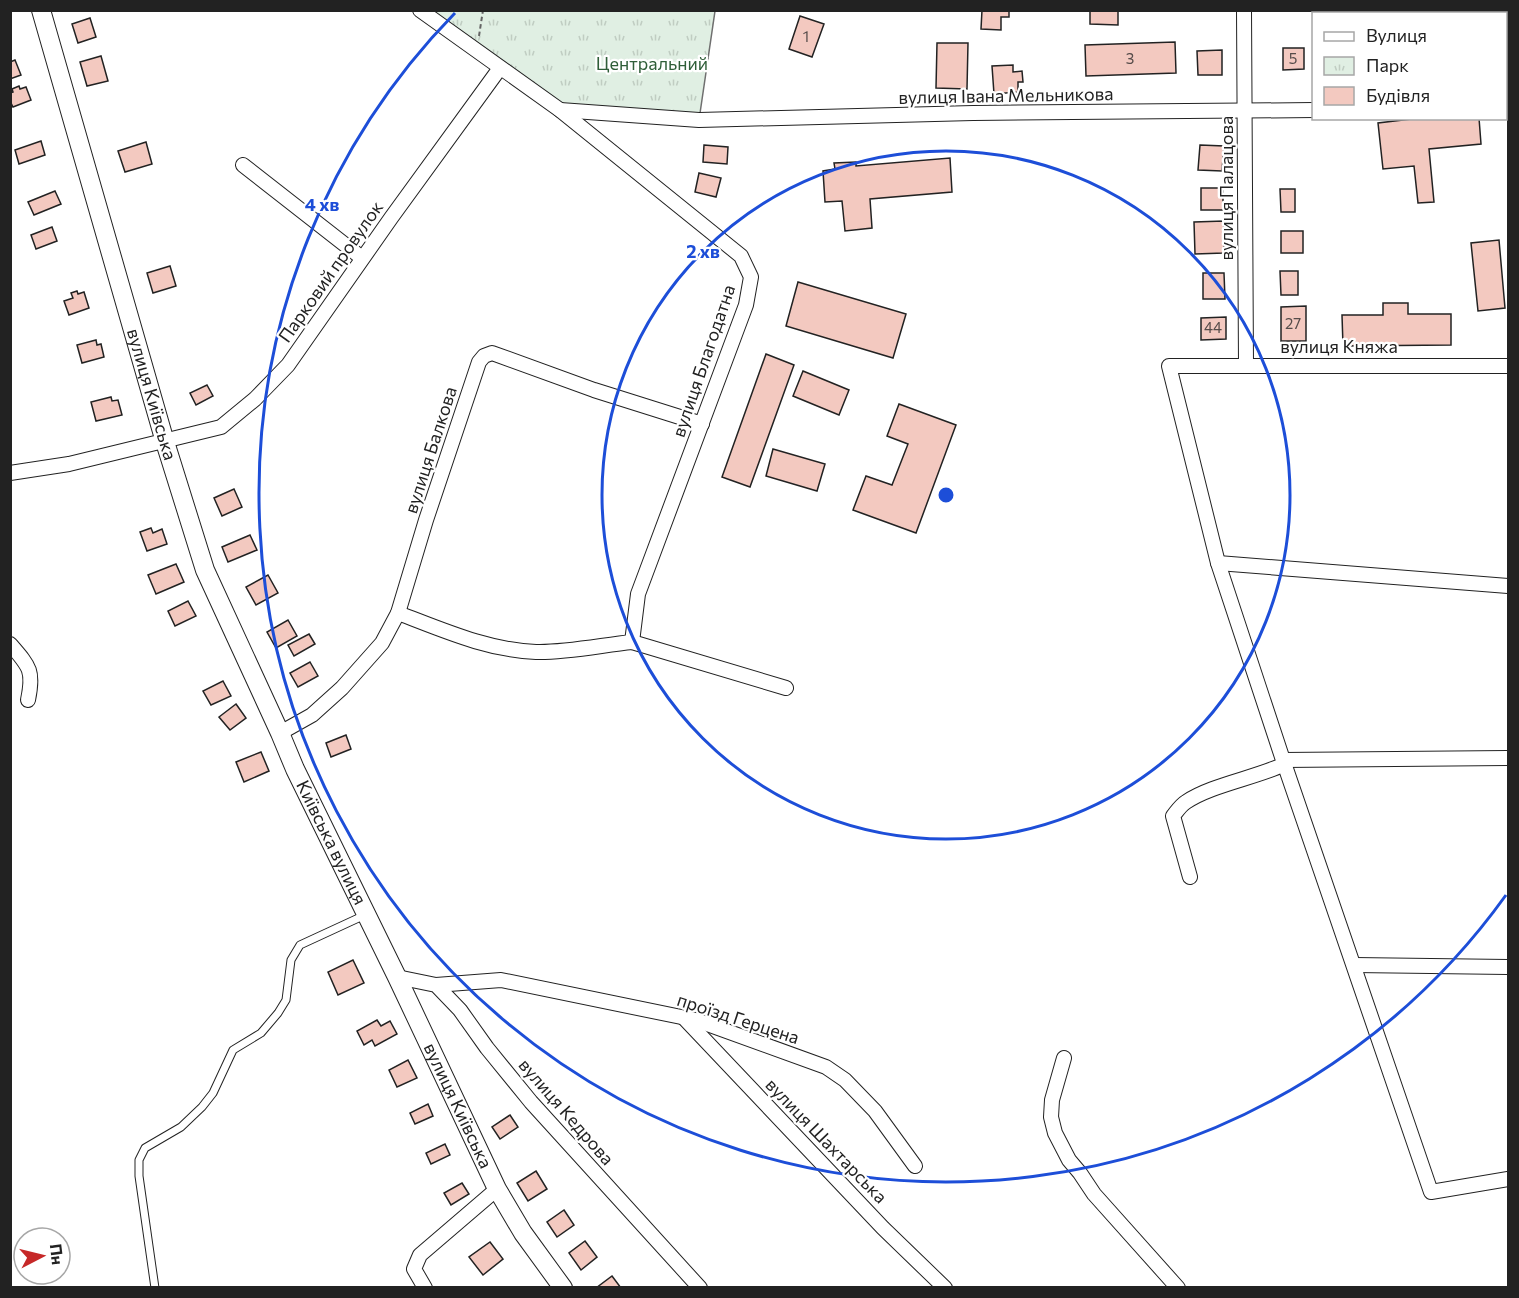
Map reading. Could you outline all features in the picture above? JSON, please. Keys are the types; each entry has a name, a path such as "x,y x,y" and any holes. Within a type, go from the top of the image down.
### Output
{"main road":[{"name":"вулиця Київська","path":"41,10 165,442 205,570 295,769"},
{"name":"Київська вулиця","path":"295,769 366,915"},
{"name":"вулиця Київська","path":"366,915 497,1189 523,1233 563,1287"}],"street":[{"name":"вулиця Благодатна","path":"420,10 560,110 741,256 751,277 746,305 638,594 632,642"},
{"name":"вулиця Палацова","path":"1244,10 1245,365"},
{"name":"Парковий провулок","path":"10,473 69,464 221,427 255,399 288,365 362,258 500,68"},
{"name":"вулиця Івана Мельникова","path":"560,110 699,120 973,113 1312,110"},
{"path":"243,165 362,258"},
{"name":"вулиця Балкова","path":"280,734 312,715 342,688 382,643 398,613 426,520 479,362 484,356 492,353 594,390 702,424"},
{"name":"вулиця Княжа","path":"1218,563 1169,366 1509,366"},
{"path":"1509,586 1218,563 1431,1192 1509,1179"},
{"path":"398,613 458,636 502,649 537,652 632,642 786,688"},
{"path":"10,644 24,660 32,678 27,700"},
{"path":"1190,877 1173,816 1185,802 1264,774 1284,762 1509,758"},
{"path":"1354,965 1509,967"},
{"path":"397,977 436,985"},
{"name":"проїзд Герцена","path":"436,985 501,980 696,1020 826,1066 845,1080 875,1111 915,1166"},
{"name":"вулиця Кедрова","path":"436,985 460,1010 531,1102 700,1287"},
{"name":"вулиця Шахтарська","path":"684,1018 883,1228 945,1287"},
{"path":"1064,1058 1052,1100 1051,1117 1055,1133 1069,1160 1094,1194 1178,1287"},
{"path":"425,1287 414,1269 420,1255 497,1189"}],"lane":[{"path":"155,1287 139,1176 139,1160 145,1148 182,1127 202,1107 213,1093 233,1050 261,1033 278,1013 286,1000 291,960 300,945 366,915"}],"path":[{"path":"477,51 483,10"}],"green space":[{"name":"Центральний","path":"420,11 715,11 699,120 560,110"}],"building":[{"path":"982,10 1009,10 1009,17 1001,17 1001,30 981,29"},
{"path":"1090,10 1118,10 1118,25 1090,24"},
{"path":"800,16 824,24 812,57 789,49"},
{"path":"90,18 96,37 78,43 72,24"},
{"path":"1175,42 1176,73 1086,76 1085,45"},
{"path":"937,43 968,43 967,89 936,88"},
{"path":"1283,48 1304,48 1304,69 1283,70"},
{"path":"1222,50 1222,75 1198,75 1197,51"},
{"path":"101,56 108,81 87,86 80,62"},
{"path":"15,60 21,75 10,79 10,62"},
{"path":"1013,65 1013,72 1022,71 1023,82 1018,82 1018,92 994,94 992,66"},
{"path":"19,86 20,89 26,87 31,100 13,107 10,93 13,92 12,89"},
{"path":"1403,120 1479,120 1481,144 1429,149 1434,202 1418,203 1414,166 1383,169 1378,123"},
{"path":"41,141 45,155 19,164 15,150"},
{"path":"146,142 152,164 125,172 118,151"},
{"path":"704,145 728,147 727,164 703,162"},
{"path":"1200,145 1224,146 1222,171 1198,170"},
{"path":"950,158 952,192 870,199 872,228 845,231 842,201 825,202 823,171 835,169 834,163 856,162 856,166"},
{"path":"699,173 721,178 716,197 695,192"},
{"path":"1201,188 1223,188 1223,210 1201,210"},
{"path":"1280,189 1295,189 1295,212 1281,212"},
{"path":"55,191 61,204 34,215 28,202"},
{"path":"1224,221 1224,253 1195,254 1194,222"},
{"path":"52,227 57,241 36,249 31,235"},
{"path":"1281,231 1303,231 1303,253 1281,253"},
{"path":"1499,240 1505,308 1478,311 1471,243"},
{"path":"170,266 176,286 153,293 147,273"},
{"path":"1280,271 1298,271 1298,295 1281,295"},
{"path":"1203,273 1224,273 1225,299 1203,299"},
{"path":"798,282 906,314 893,358 786,326"},
{"path":"77,291 78,294 84,292 89,308 69,315 64,301 73,298 71,293"},
{"path":"1383,303 1408,303 1408,314 1451,314 1451,345 1343,346 1342,315 1383,315"},
{"path":"1306,306 1306,341 1281,341 1281,307"},
{"path":"1226,317 1226,339 1201,340 1201,318"},
{"path":"96,340 97,345 101,344 104,357 82,363 77,345"},
{"path":"766,354 794,365 750,487 722,477"},
{"path":"803,371 849,390 839,415 793,396"},
{"path":"207,385 213,396 196,405 190,393"},
{"path":"111,397 112,401 118,400 122,415 96,421 91,402"},
{"path":"899,404 956,425 916,533 853,510 866,476 892,485 908,444 887,436"},
{"path":"773,449 825,464 817,491 766,476"},
{"path":"234,489 242,507 222,516 214,498"},
{"path":"151,528 153,533 162,529 167,544 147,551 140,532"},
{"path":"250,535 257,550 228,562 222,547"},
{"path":"176,564 184,582 156,594 148,575"},
{"path":"268,575 278,593 256,605 246,587"},
{"path":"188,601 196,616 175,626 168,611"},
{"path":"288,620 297,636 276,648 267,632"},
{"path":"309,634 315,644 294,656 288,645"},
{"path":"310,662 318,676 298,687 290,673"},
{"path":"223,681 231,696 211,705 203,691"},
{"path":"236,704 246,718 230,730 219,717"},
{"path":"346,735 351,749 331,757 326,743"},
{"path":"261,752 269,771 244,782 236,762"},
{"path":"353,960 364,983 338,995 328,972"},
{"path":"377,1020 381,1026 390,1021 397,1034 375,1046 372,1040 364,1045 357,1031"},
{"path":"408,1060 417,1078 397,1087 389,1070"},
{"path":"428,1104 433,1116 415,1124 410,1113"},
{"path":"510,1115 518,1127 500,1139 492,1127"},
{"path":"445,1144 450,1155 431,1164 426,1153"},
{"path":"536,1171 547,1189 528,1201 517,1183"},
{"path":"462,1183 469,1194 451,1205 444,1193"},
{"path":"564,1210 574,1225 557,1237 547,1222"},
{"path":"585,1241 597,1257 581,1270 569,1253"},
{"path":"490,1242 503,1259 483,1275 469,1257"},
{"path":"612,1276 621,1288 596,1288"}]}
